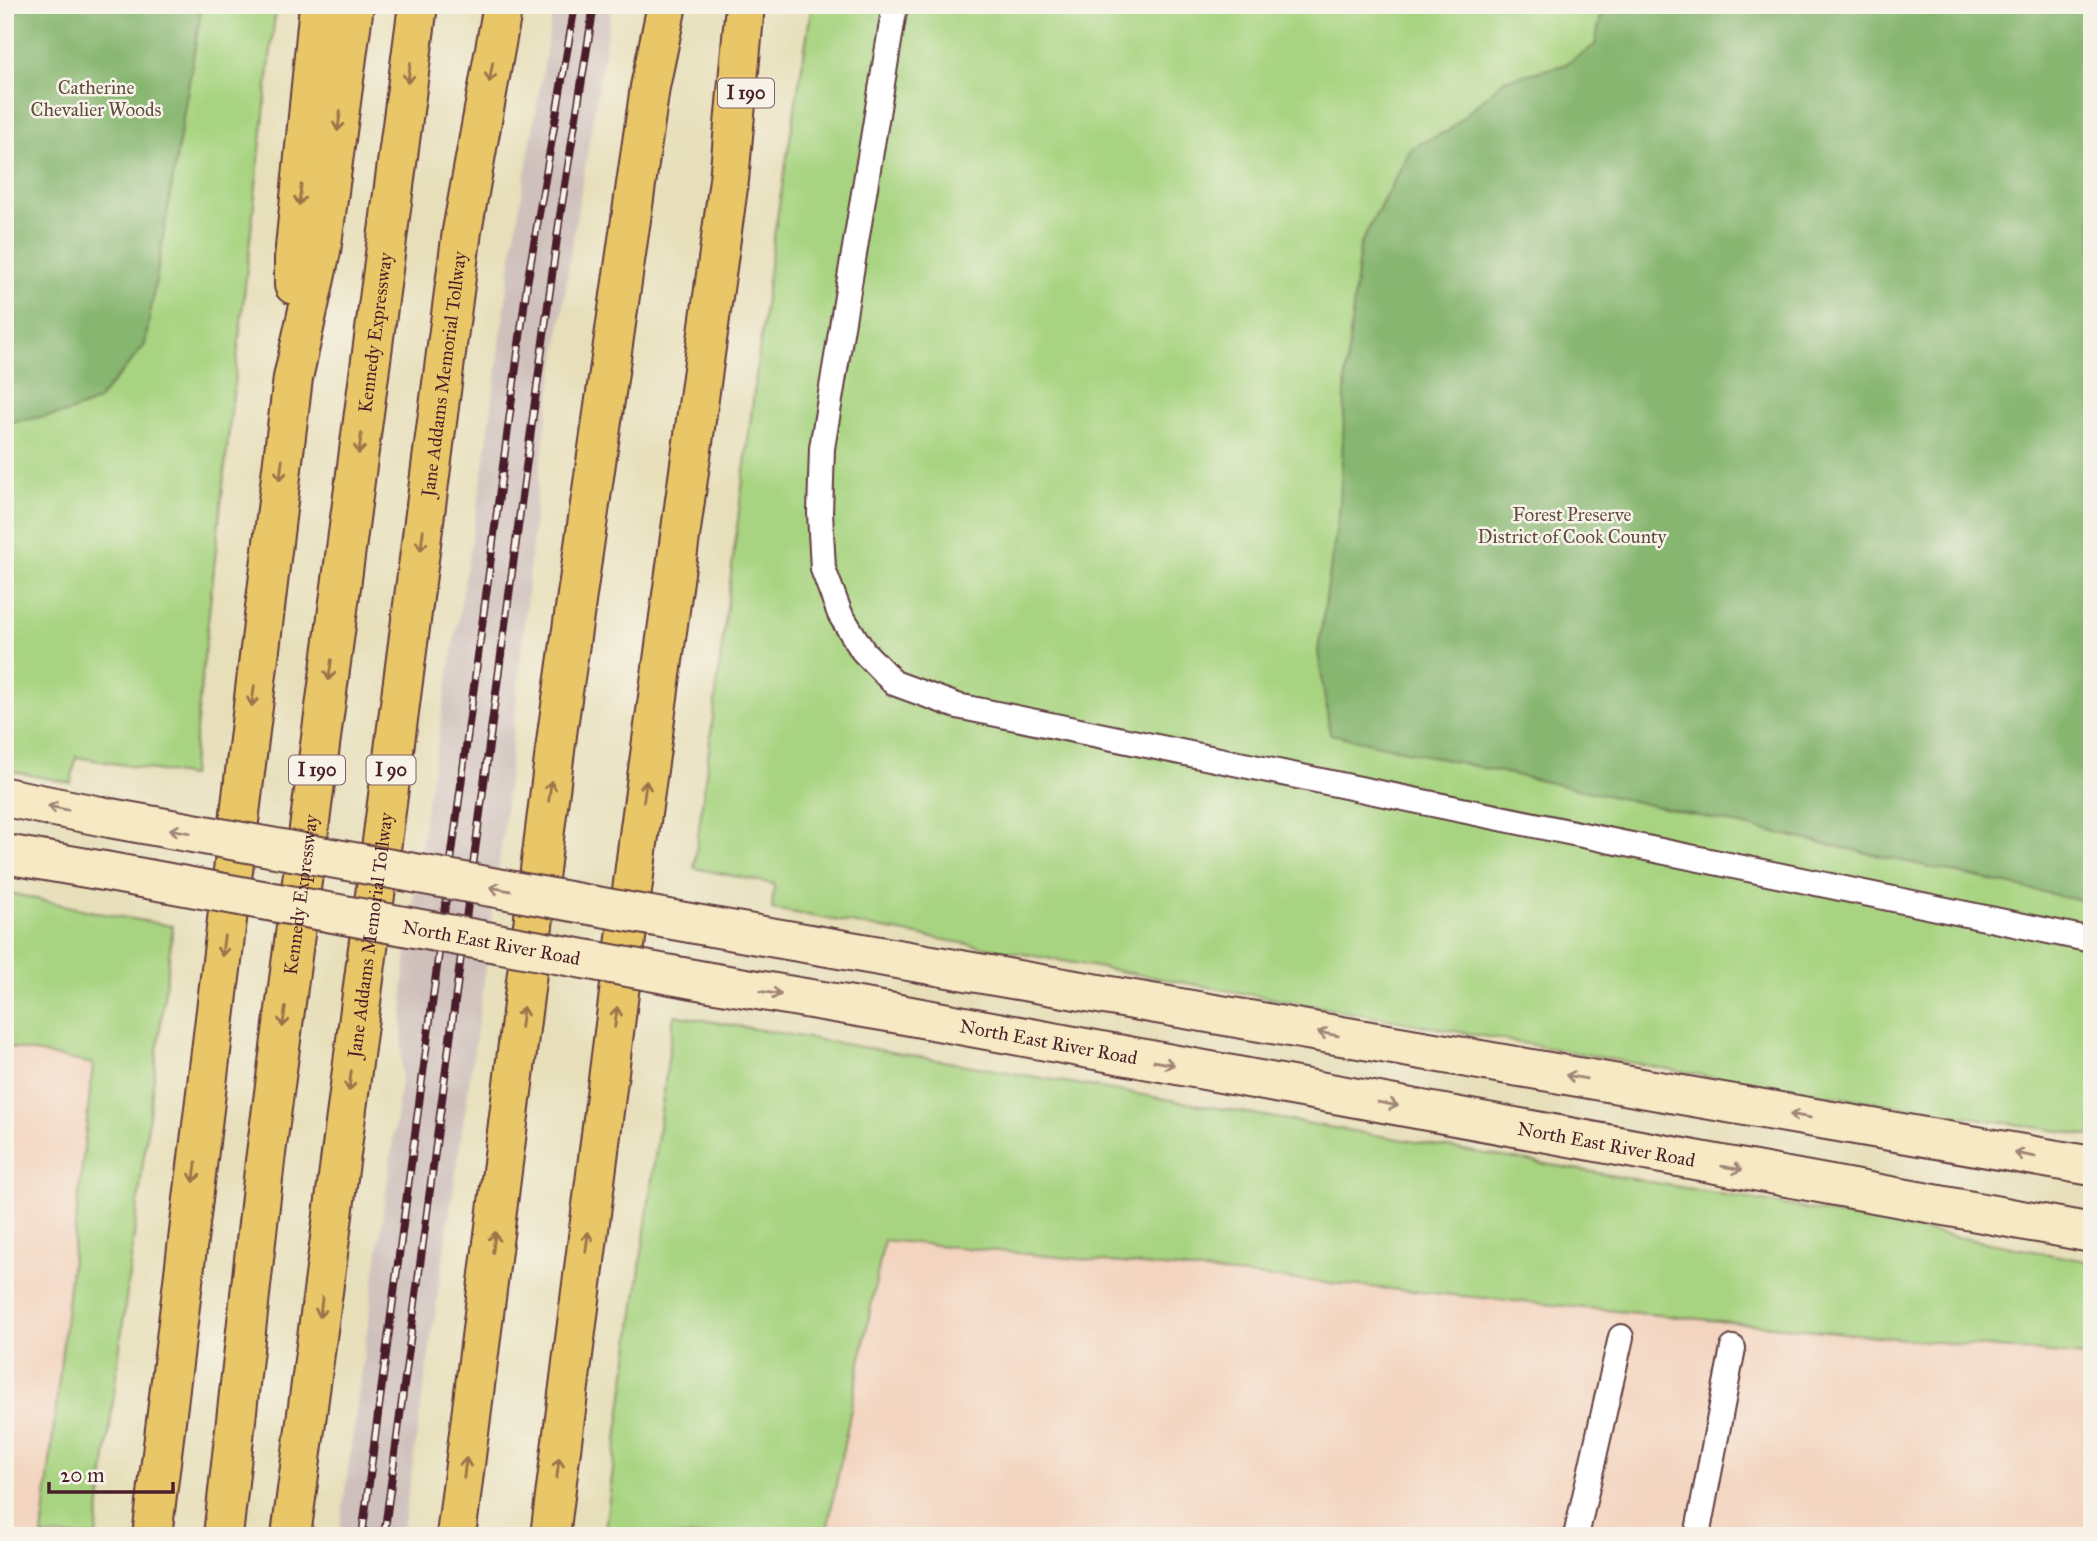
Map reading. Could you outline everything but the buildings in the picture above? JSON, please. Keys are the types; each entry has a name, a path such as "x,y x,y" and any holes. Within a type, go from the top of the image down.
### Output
{"highway":[{"path":"293,378 294,258 319,5"},
{"path":"152,1536 293,378 321,251 354,5"},
{"name":"Kennedy Expressway","path":"223,1536 267,1147 418,5"},
{"name":"Jane Addams Memorial Tollway","path":"290,1536 460,244 503,5"},
{"path":"456,1536 558,727 648,101 667,5"},
{"path":"729,180 745,5"},
{"name":"I 190","path":"550,1536 640,828 729,180 763,5"}],"main road":[{"path":"5,797 712,927 2092,1166"},
{"name":"North East River Road","path":"5,854 2092,1233"}],"lane":[{"path":"895,5 822,448 820,513 823,569 840,614 863,651 894,683 957,706 2092,940"},
{"path":"1576,1536 1620,1337"},
{"path":"1697,1536 1733,1348"}],"shaded area":[{"path":"554,5 612,5 573,238 539,476 503,832 482,996 402,1536 339,1536 401,1081 404,978 426,808 483,473 514,240"},
{"path":"5,1046 93,1063 42,1536 5,1536"},
{"path":"884,1240 2092,1357 2092,1536 826,1536"}],"green space":[{"path":"5,5 276,5 191,776 76,757 71,783 5,770"},
{"name":"Catherine Chevalier Woods","path":"5,5 202,5 145,345 97,401 67,413 5,423"},
{"name":"Forest Preserve District of Cook County","path":"812,5 2092,5 2092,1136 1717,1078 772,909 774,884 694,868 773,242"},
{"path":"1584,5 2092,5 2092,903 1330,734 1318,651 1340,504 1346,371 1360,245 1411,148 1448,131 1504,80 1564,65 1595,45 1601,15"},
{"path":"5,892 173,926 96,1536 42,1536 93,1064 5,1046"},
{"path":"674,1015 1785,1205 2092,1262 2092,1357 884,1240 826,1536 604,1536"}],"railway":[{"path":"362,1536 527,284 575,5"},
{"path":"384,1536 560,216 594,5"}]}
